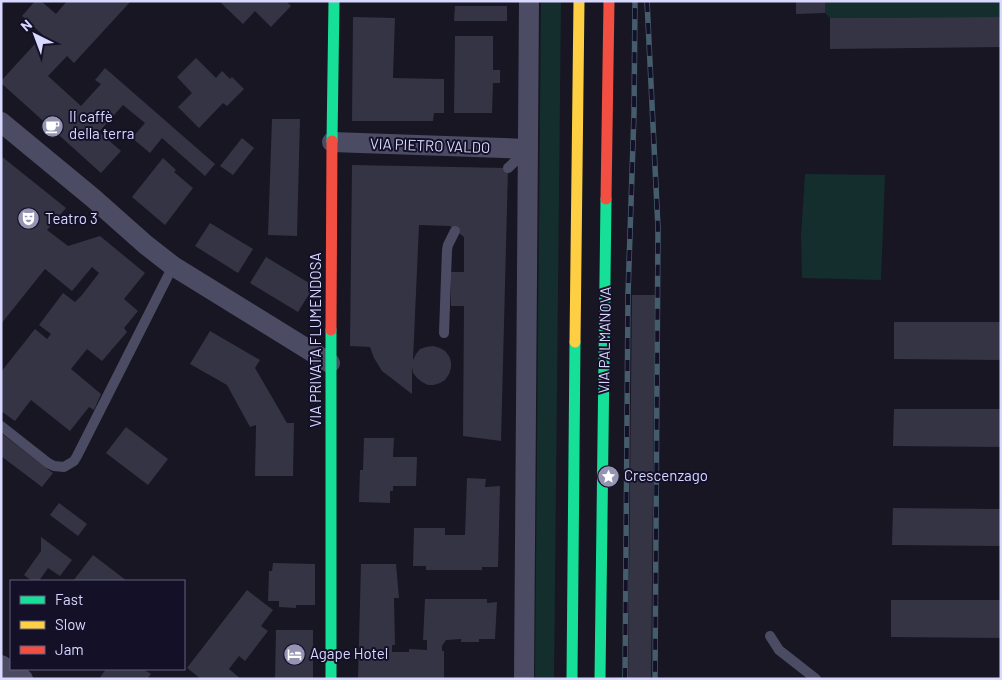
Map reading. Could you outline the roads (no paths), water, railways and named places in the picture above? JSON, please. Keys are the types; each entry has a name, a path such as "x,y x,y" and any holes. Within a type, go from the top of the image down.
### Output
{"main road":[{"name":"VIA PRIVATA FLUMENDOSA","path":"330,679 330,363 334,1"},
{"name":"VIA PALMANOVA","path":"572,679 579,1"},
{"name":"VIA PALMANOVA","path":"600,679 609,1"}],"street":[{"path":"524,679 529,1"},
{"path":"1,122 173,266 330,363"},
{"name":"VIA PIETRO VALDO","path":"332,142 528,149"},
{"path":"1,665 23,679"}],"lane":[{"path":"508,168 528,149"},
{"path":"444,333 446,250 455,231"},
{"path":"1,426 54,466 64,468 74,461 173,266"},
{"path":"770,636 780,650 816,679"}],"railway":[{"path":"625,679 628,295 634,113 635,1"},
{"path":"647,1 658,228 655,679"}],"place":[{"name":"Il caffè della terra","path":"53,126"},
{"name":"Teatro 3","path":"29,219"},
{"name":"Crescenzago","path":"608,476"},
{"name":"Agape Hotel","path":"294,654"}]}
